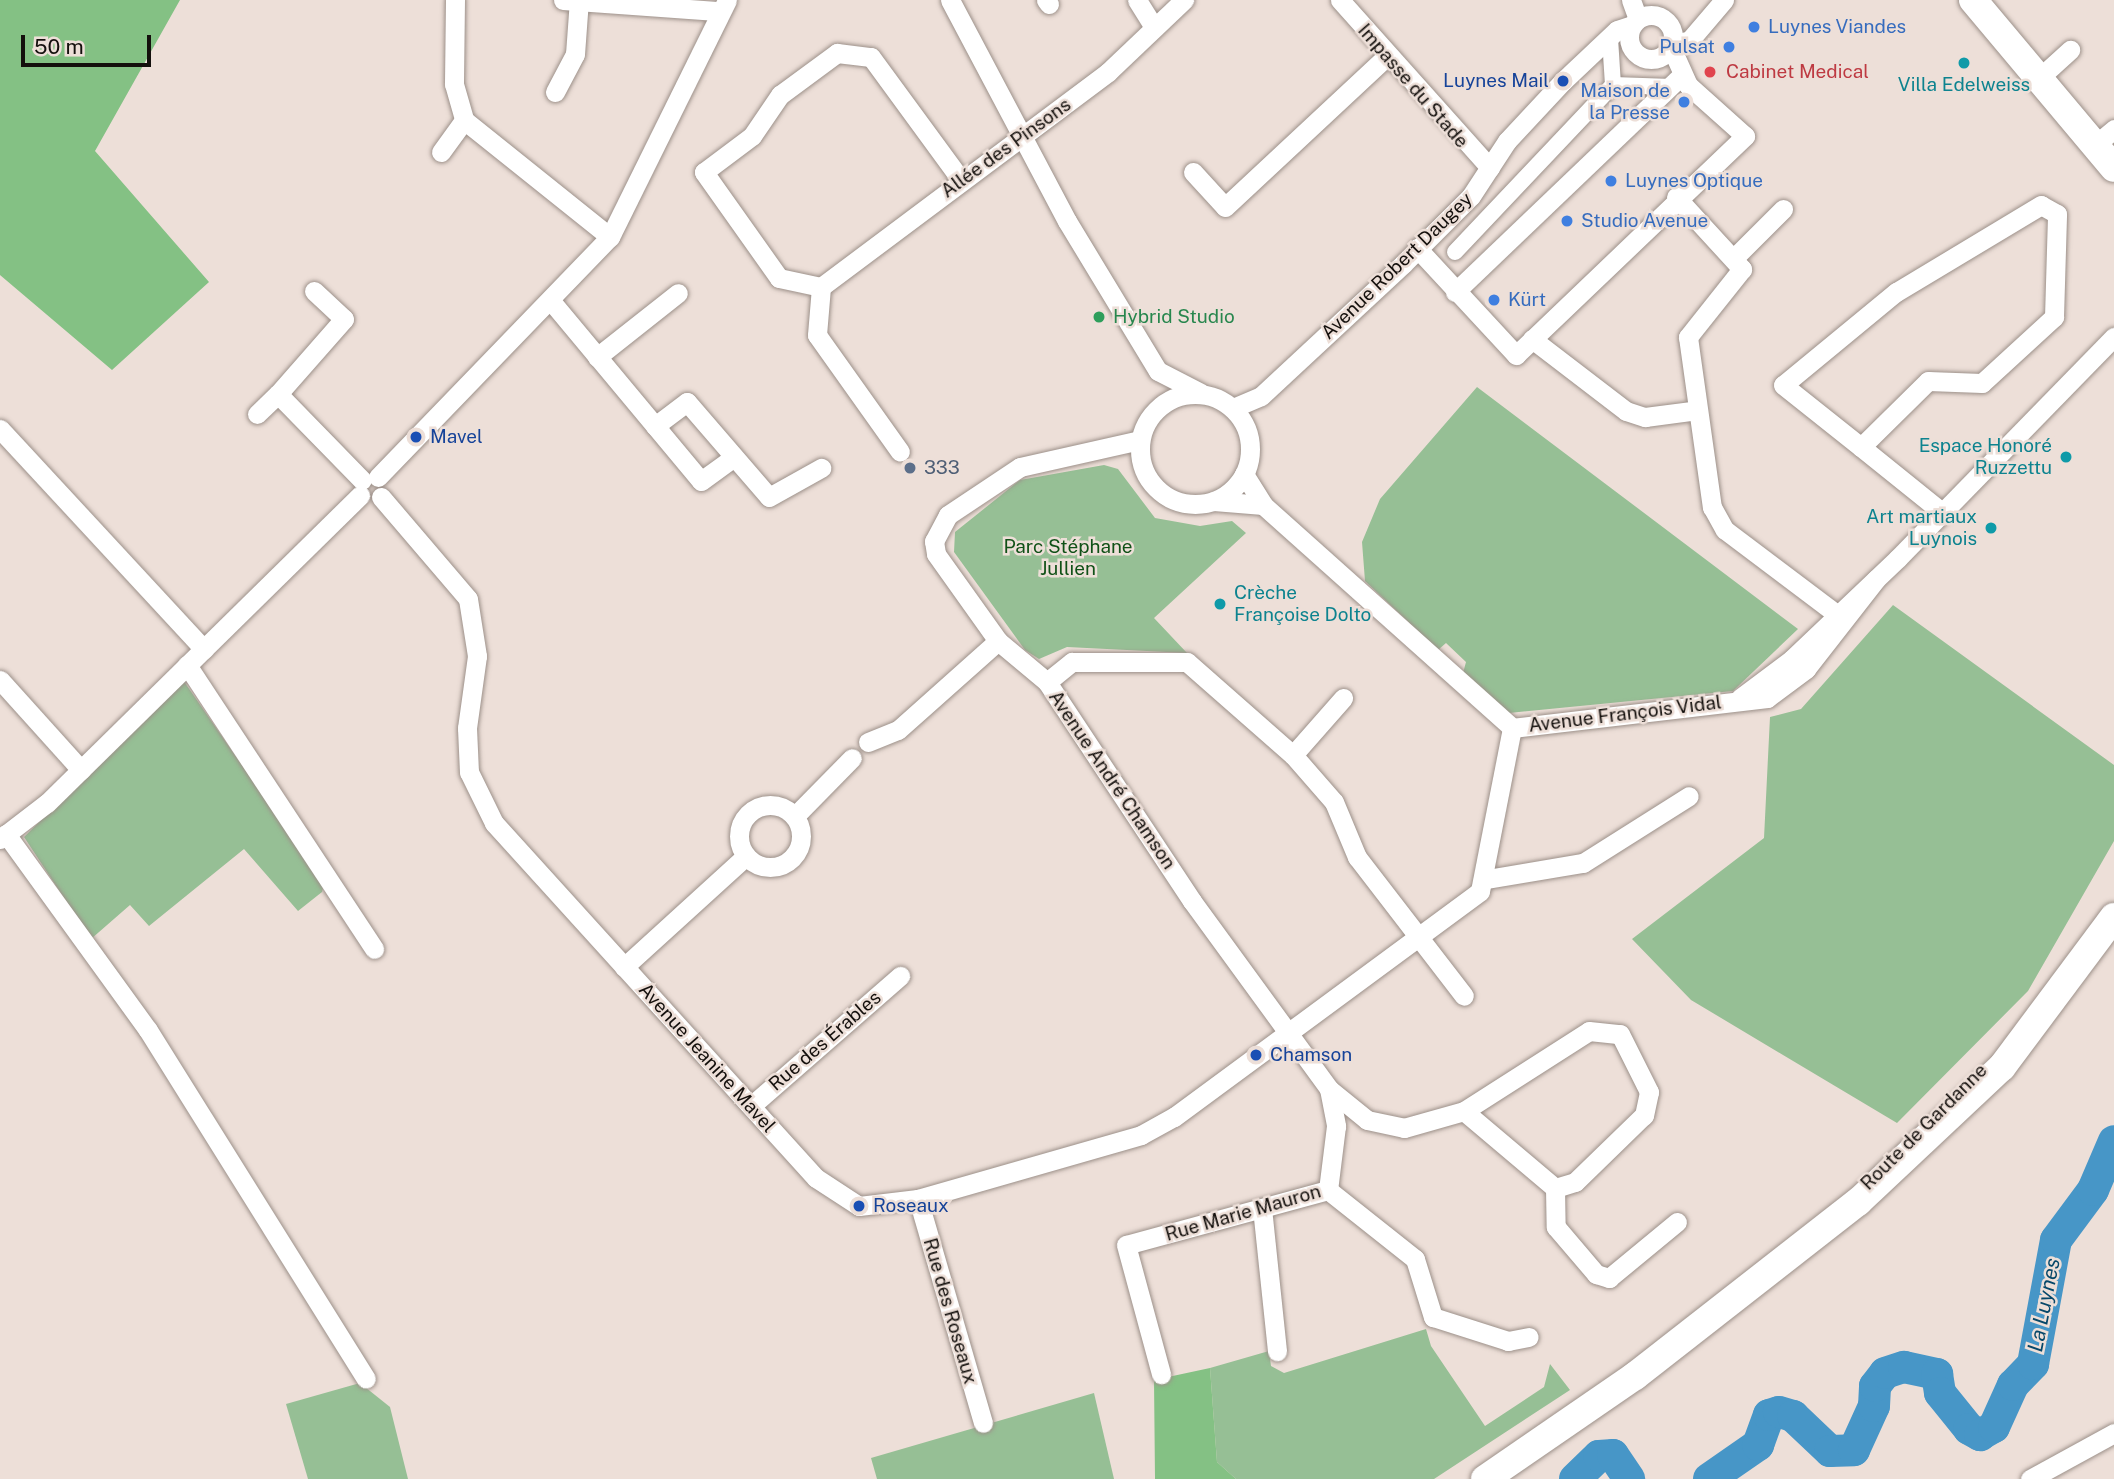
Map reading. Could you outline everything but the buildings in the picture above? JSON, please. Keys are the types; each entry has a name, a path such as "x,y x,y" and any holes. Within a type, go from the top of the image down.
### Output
{"main road":[{"path":"1973,0 2041,76 2107,141 2114,168"},
{"name":"Route de Gardanne","path":"1701,1325 1853,1198 1981,1072 2068,971 2114,898"},
{"name":"Route de Gardanne","path":"1485,1479 1701,1325 1858,1202 2002,1067 2114,917"}],"street":[{"path":"455,0 454,84 464,120 610,237"},
{"path":"366,1379 149,1030 3,836 80,770 204,649 551,301 610,237 722,6 563,0"},
{"path":"555,92 575,54 579,0"},
{"path":"950,0 1022,138 1158,371 1158,407 1140,440 1143,468 1160,492 1176,502 1214,501 1263,505"},
{"path":"1137,0 1154,27"},
{"name":"Allée des Pinsons","path":"821,287 961,180 1022,138 1184,0"},
{"name":"Impasse du Stade","path":"1340,0 1387,57 1490,168"},
{"path":"1632,48 1638,13 1672,40 1689,41 1724,0"},
{"name":"Avenue Robert Daugey","path":"1233,408 1261,396 1471,196 1490,168 1554,91 1638,13"},
{"path":"1417,248 1516,355 1676,197 1745,136 1677,82 1653,59 1610,39 1613,85 1677,82"},
{"path":"1653,59 1672,40"},
{"path":"1672,40 1677,82"},
{"path":"2041,76 2070,50"},
{"path":"900,452 817,335 821,287 779,278 704,172 752,136 780,95 837,53 871,57 961,180"},
{"path":"1193,172 1225,207 1387,57"},
{"path":"1455,292 1677,82"},
{"name":"Avenue Robert Daugey","path":"1455,253 1613,85"},
{"path":"441,152 464,120"},
{"path":"1676,197 1735,257 1742,270 1736,282 1688,337 1712,508 1725,530 1835,613"},
{"path":"1861,447 1928,381 1982,383 2054,317 2057,214 2041,205 1896,292 1783,385 1943,513"},
{"path":"1735,257 1783,209"},
{"path":"257,414 344,319 314,291"},
{"path":"597,357 678,293"},
{"path":"551,301 701,481 733,458"},
{"path":"1532,339 1626,411 1645,416 1698,410"},
{"name":"Avenue François Vidal","path":"1736,700 1792,659 1835,613 1876,579 2089,363 2113,343"},
{"path":"1158,371 1233,408 1249,439"},
{"path":"1158,407 1201,393"},
{"path":"278,394 366,484"},
{"path":"1214,501 1244,474 1249,439 1261,396"},
{"path":"655,426 687,402 769,497 821,468"},
{"path":"0,429 204,649"},
{"path":"1104,453 1140,440"},
{"path":"1104,453 1143,468"},
{"name":"Avenue André Chamson","path":"1104,453 1020,467 937,527 936,554 998,641 1047,682 1284,1032"},
{"name":"Avenue François Vidal","path":"1244,474 1263,505 1512,728 1767,698 1791,682 1876,579"},
{"name":"Avenue Jeanine Mavel","path":"366,484 371,501 381,497 468,600 477,656 467,728 469,772 494,823 751,1106 843,1200 880,1207 918,1199 1141,1135 1174,1118 1284,1032"},
{"path":"868,742 898,730 998,641"},
{"path":"1047,682 1072,662 1186,662 1293,755 1334,802 1357,857 1414,939 1464,996"},
{"path":"187,665 374,949"},
{"path":"0,680 80,770"},
{"path":"1293,755 1343,698"},
{"path":"1284,1032 1465,904 1487,879 1512,728"},
{"path":"795,816 852,758"},
{"path":"1487,879 1583,863 1689,796"},
{"path":"775,804 795,816 802,839 792,861 770,869 745,857 738,831 750,811 775,804"},
{"path":"624,967 745,857"},
{"name":"Rue des Érables","path":"751,1106 900,976"},
{"path":"1329,1089 1387,1128 1464,1111 1589,1031 1620,1034 1646,1080 1644,1115 1575,1182 1555,1188"},
{"name":"Rue Marie Mauron","path":"1161,1374 1126,1245 1328,1190 1336,1126 1329,1089 1284,1032"},
{"path":"1464,1111 1555,1188 1556,1227 1596,1274 1609,1278 1677,1222"},
{"path":"1328,1190 1415,1259 1433,1317 1508,1341 1529,1337"},
{"name":"Rue des Roseaux","path":"918,1199 983,1423"},
{"path":"1262,1208 1277,1351"},
{"path":"2030,1479 2114,1433"}],"green space":[{"path":"0,0 180,0 95,151 209,282 112,370 0,275"},
{"path":"1477,387 1798,629 1733,691 1509,713 1463,673 1466,662 1446,643 1438,650 1365,581 1362,542 1380,499"},
{"name":"Parc Stéphane Jullien","path":"1104,465 1118,469 1155,518 1200,526 1232,521 1246,533 1154,618 1187,653 1067,647 1039,659 1025,650 954,552 955,532 1020,480"},
{"path":"1893,605 2114,765 2114,841 2028,991 1897,1123 1691,1000 1632,939 1764,838 1770,717 1801,709"},
{"path":"183,680 324,884 322,892 298,911 244,849 149,926 130,905 91,939 24,837"},
{"path":"1426,1329 1431,1346 1485,1426 1544,1387 1550,1364 1570,1390 1434,1479 1236,1479 1217,1462 1210,1368 1269,1351 1271,1366 1284,1373"},
{"path":"1210,1368 1217,1462 1236,1479 1155,1479 1154,1380"},
{"path":"360,1383 390,1407 408,1479 308,1479 286,1404"},
{"path":"1094,1393 1114,1479 877,1479 871,1458"}],"waterway":[{"name":"La Luynes","path":"1709,1479 1758,1445 1769,1415 1779,1412 1793,1416 1830,1451 1854,1450 1874,1406 1875,1386 1885,1373 1904,1367 1937,1374 1940,1393 1969,1429 1980,1435 1994,1427 2013,1385 2033,1364 2056,1240 2093,1190 2114,1141"},
{"name":"La Luynes","path":"1575,1479 1599,1456 1613,1455 1629,1479"}],"place":[{"name":"Luynes Viandes","path":"1754,27"},
{"name":"Pulsat","path":"1729,47"},
{"name":"Villa Edelweiss","path":"1964,63"},
{"name":"Cabinet Medical","path":"1710,72"},
{"name":"Luynes Mail","path":"1563,81"},
{"name":"Maison de la Presse","path":"1684,102"},
{"name":"Luynes Optique","path":"1611,181"},
{"name":"Studio Avenue","path":"1567,221"},
{"name":"Kürt","path":"1494,300"},
{"name":"Hybrid Studio","path":"1099,317"},
{"name":"Mavel","path":"416,437"},
{"name":"Espace Honoré Ruzzettu","path":"2066,457"},
{"name":"333","path":"910,468"},
{"name":"Art martiaux Luynois","path":"1991,528"},
{"name":"Crèche Françoise Dolto","path":"1220,604"},
{"name":"Chamson","path":"1256,1055"},
{"name":"Roseaux","path":"859,1206"}]}
